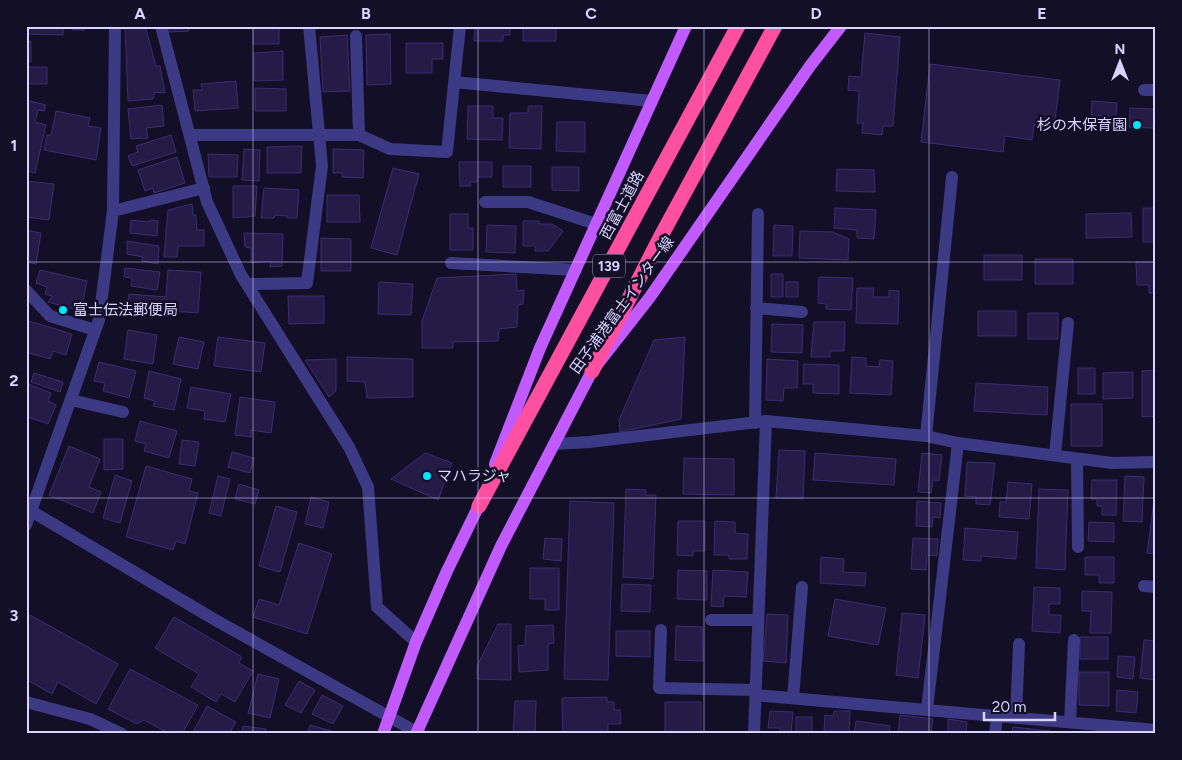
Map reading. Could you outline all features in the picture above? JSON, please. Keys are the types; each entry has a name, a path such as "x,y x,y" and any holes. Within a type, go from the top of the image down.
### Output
{"highway":[{"name":"西富士道路","path":"479,506 738,26"},
{"name":"139","path":"592,371 661,236 775,26"}],"main road":[{"path":"383,734 416,642 479,506 540,348 686,26"},
{"name":"田子浦港富士インター線","path":"418,733 501,546 592,371 650,297 810,66 841,26"}],"street":[{"path":"26,525 29,510 71,400 98,320 113,211 115,26"},
{"path":"161,26 207,202 241,275 349,447 368,487 377,607 416,642"},
{"path":"247,284 307,283 322,166 310,26"},
{"path":"190,135 359,135 390,149 447,152 460,26"},
{"path":"356,36 359,135"},
{"path":"454,82 652,100"},
{"path":"926,436 952,177"},
{"path":"113,211 204,188"},
{"path":"485,202 528,202 596,224"},
{"path":"754,734 758,620 760,422 756,308 758,214"},
{"path":"452,263 576,270"},
{"path":"26,290 50,316 95,330"},
{"path":"756,308 802,312"},
{"path":"1055,455 1068,323"},
{"path":"71,400 123,412"},
{"path":"554,444 589,442 760,422 926,436 958,443 1112,463 1156,462"},
{"path":"927,709 958,443"},
{"path":"1078,458 1078,547"},
{"path":"29,510 217,621 418,733"},
{"path":"794,698 802,587"},
{"path":"711,620 758,620"},
{"path":"661,630 659,688 755,692 794,698 1156,730"},
{"path":"1070,722 1074,640"},
{"path":"1016,718 1020,644"},
{"path":"26,702 90,719 122,734"},
{"path":"995,734 997,717"}],"building":[{"path":"26,26 63,26 63,35 26,34"},
{"path":"73,26 84,26 84,30 72,30"},
{"path":"125,26 145,26 156,66 160,66 165,93 155,92 153,99 128,101"},
{"path":"169,26 189,26 189,31 169,32"},
{"path":"253,26 279,26 279,44 253,44"},
{"path":"475,26 510,26 510,35 503,35 503,41 474,41"},
{"path":"523,26 556,26 556,41 523,41"},
{"path":"865,33 900,37 893,126 883,126 882,135 862,133 863,123 857,123 859,91 848,90 849,76 861,77"},
{"path":"390,34 391,84 367,85 366,35"},
{"path":"347,35 350,91 323,92 320,37"},
{"path":"26,41 31,41 31,62 26,62"},
{"path":"406,43 443,43 443,59 432,59 432,73 406,73"},
{"path":"283,51 283,80 254,81 254,53"},
{"path":"930,64 1060,80 1054,128 1034,125 1032,140 1005,136 1003,152 921,142"},
{"path":"26,67 47,67 47,84 26,84"},
{"path":"236,81 238,108 195,111 193,90 202,90 201,84"},
{"path":"255,88 286,89 286,111 255,111"},
{"path":"26,100 46,105 44,111 38,110 35,122 46,125 35,173 26,171"},
{"path":"1092,101 1117,103 1116,117 1091,115"},
{"path":"162,105 164,126 146,128 148,138 131,139 128,109"},
{"path":"468,106 493,106 493,118 503,118 502,140 467,139"},
{"path":"528,106 542,106 541,149 509,148 510,113 528,113"},
{"path":"1130,108 1154,109 1153,128 1129,127"},
{"path":"56,111 90,118 88,126 101,128 96,160 44,150 47,135 51,135"},
{"path":"557,122 585,122 585,152 556,151"},
{"path":"171,135 176,152 132,166 128,156 138,152 136,146"},
{"path":"302,146 301,173 267,173 267,147"},
{"path":"244,149 260,150 259,181 242,180"},
{"path":"333,149 364,150 363,178 342,177 342,173 333,173"},
{"path":"208,154 238,155 237,177 209,177"},
{"path":"177,157 185,183 154,193 153,188 145,191 138,170"},
{"path":"459,162 492,162 492,177 477,177 477,182 470,182 471,186 460,186"},
{"path":"503,166 531,166 531,187 503,187"},
{"path":"552,167 579,167 579,191 552,190"},
{"path":"393,168 419,174 397,255 371,248"},
{"path":"837,169 874,170 875,192 836,191"},
{"path":"26,181 54,184 49,220 26,217"},
{"path":"233,186 257,186 255,216 233,218"},
{"path":"264,188 299,190 297,218 275,215 274,218 261,218"},
{"path":"327,195 359,195 360,222 327,222"},
{"path":"192,204 193,215 196,215 197,230 204,230 204,246 178,246 177,257 164,257 168,210"},
{"path":"835,208 876,210 874,239 857,238 857,230 834,228"},
{"path":"1143,208 1156,208 1156,242 1143,242"},
{"path":"1131,213 1132,237 1086,238 1086,214"},
{"path":"450,214 468,214 468,228 473,228 473,250 450,250"},
{"path":"131,220 158,221 157,236 130,233"},
{"path":"523,221 539,221 539,224 552,224 563,231 548,251 535,251 535,246 523,246"},
{"path":"487,225 516,226 515,253 486,252"},
{"path":"774,225 793,226 792,256 773,256"},
{"path":"26,230 41,233 36,264 26,262"},
{"path":"800,231 833,232 849,239 848,260 799,258"},
{"path":"244,233 283,234 282,266 270,267 271,261 251,263 251,248 245,247"},
{"path":"321,238 351,239 351,271 321,271"},
{"path":"127,241 159,246 158,264 142,261 143,257 127,254"},
{"path":"984,255 1022,255 1022,280 984,280"},
{"path":"1035,259 1073,259 1073,284 1035,284"},
{"path":"1136,262 1156,262 1156,293 1149,293 1149,285 1137,285"},
{"path":"125,268 160,272 157,290 131,286 132,278 124,277"},
{"path":"40,270 87,281 81,311 48,302 52,296 45,294 47,287 36,283"},
{"path":"168,270 201,272 198,313 128,308 129,294 166,297"},
{"path":"516,274 517,291 524,290 523,304 518,305 517,327 499,329 498,341 453,342 453,348 422,348 422,321 437,278"},
{"path":"771,274 783,274 783,297 771,297"},
{"path":"819,277 853,278 851,310 826,309 826,304 818,303"},
{"path":"379,282 413,284 411,315 378,314"},
{"path":"786,282 798,282 798,297 786,297"},
{"path":"857,288 874,288 873,297 889,297 889,290 899,291 898,324 856,323"},
{"path":"288,296 324,296 324,323 289,324"},
{"path":"978,311 1016,311 1016,336 978,336"},
{"path":"1028,313 1058,313 1058,339 1028,339"},
{"path":"26,320 72,334 66,355 53,351 50,359 26,352"},
{"path":"814,322 845,322 844,351 830,351 830,357 811,357"},
{"path":"772,324 803,325 802,353 771,352"},
{"path":"128,330 157,335 153,364 124,359"},
{"path":"179,337 204,342 198,369 173,364"},
{"path":"218,337 265,343 261,372 214,366"},
{"path":"685,337 681,419 620,432 619,420 654,340"},
{"path":"347,357 413,359 413,397 367,398 365,382 347,381"},
{"path":"852,357 866,358 866,366 879,367 880,360 893,361 891,395 850,393"},
{"path":"336,359 336,391 329,397 305,360"},
{"path":"767,359 798,361 797,388 784,388 783,401 766,400"},
{"path":"99,362 136,371 129,398 103,391 105,383 94,381"},
{"path":"804,364 839,365 839,394 813,393 813,384 803,384"},
{"path":"1078,368 1095,368 1095,394 1078,394"},
{"path":"1156,370 1156,416 1142,417 1142,371"},
{"path":"149,371 181,379 174,410 153,406 155,401 144,398"},
{"path":"1133,372 1133,398 1103,399 1103,373"},
{"path":"34,373 63,382 60,392 31,382"},
{"path":"26,383 51,393 48,401 56,405 48,424 28,417 28,423 26,422"},
{"path":"976,383 1048,387 1047,415 974,411"},
{"path":"191,387 231,394 225,422 204,419 205,411 187,408"},
{"path":"240,397 275,402 271,433 251,430 251,437 235,435"},
{"path":"1071,404 1102,404 1102,446 1071,446"},
{"path":"140,421 177,431 169,458 144,451 146,444 135,441"},
{"path":"104,439 123,439 123,469 104,470"},
{"path":"182,440 199,442 195,466 179,464"},
{"path":"69,446 100,459 89,487 101,492 93,513 49,495"},
{"path":"779,450 805,451 803,499 776,498"},
{"path":"232,452 254,458 250,473 228,467"},
{"path":"425,453 452,463 438,500 391,479"},
{"path":"815,453 896,459 894,485 813,480"},
{"path":"922,453 942,455 939,481 933,480 931,493 918,492"},
{"path":"684,458 734,459 734,495 683,494"},
{"path":"967,462 995,463 990,505 976,504 976,497 965,496"},
{"path":"146,466 192,479 189,491 198,493 185,544 176,541 173,550 126,537"},
{"path":"115,475 132,481 120,523 103,518"},
{"path":"218,476 230,479 221,516 209,513"},
{"path":"1125,476 1144,477 1142,522 1123,521"},
{"path":"1092,480 1117,480 1116,515 1102,515 1102,506 1097,506 1097,499 1091,499"},
{"path":"1008,482 1032,484 1029,519 999,517 1000,502 1006,502"},
{"path":"239,484 259,490 255,504 235,499"},
{"path":"1156,486 1156,554 1147,553"},
{"path":"626,489 646,490 645,495 656,495 653,579 623,577"},
{"path":"1039,489 1068,490 1065,570 1036,568"},
{"path":"311,497 329,502 323,528 305,524"},
{"path":"570,501 614,503 608,680 564,679"},
{"path":"917,501 941,503 940,518 933,517 932,527 916,526"},
{"path":"276,506 297,512 280,572 259,566"},
{"path":"678,521 705,521 705,551 693,551 693,556 677,555"},
{"path":"715,521 735,522 735,533 748,534 747,559 729,559 729,555 714,555"},
{"path":"1089,522 1114,523 1114,542 1088,541"},
{"path":"965,528 1018,532 1016,559 981,556 981,561 963,560"},
{"path":"545,538 562,539 561,561 543,559"},
{"path":"913,538 938,539 937,556 927,555 926,570 911,569"},
{"path":"299,543 332,554 307,634 253,617 259,599 279,605"},
{"path":"821,557 844,559 843,572 866,573 865,586 820,583"},
{"path":"1085,557 1114,557 1114,583 1099,583 1099,575 1085,575"},
{"path":"530,568 559,568 559,610 545,610 545,599 530,599"},
{"path":"678,570 707,571 707,600 677,599"},
{"path":"713,570 748,572 746,597 724,596 723,607 711,606"},
{"path":"622,584 651,585 650,612 621,611"},
{"path":"1034,587 1060,588 1060,604 1049,604 1049,615 1061,615 1060,633 1032,631"},
{"path":"1082,591 1112,592 1111,633 1090,633 1091,611 1082,611"},
{"path":"835,599 886,608 878,645 828,636"},
{"path":"902,613 925,615 918,678 896,675"},
{"path":"767,614 788,615 786,663 763,661"},
{"path":"30,615 118,664 96,704 58,682 52,694 29,681 26,687 26,621"},
{"path":"174,617 242,657 239,663 253,671 235,702 221,694 216,702 191,687 199,674 155,648"},
{"path":"498,624 511,624 511,680 477,679 477,666"},
{"path":"553,625 554,643 548,644 548,670 519,672 518,646 525,645 526,626"},
{"path":"676,626 702,627 703,661 675,660"},
{"path":"616,631 650,631 650,657 616,656"},
{"path":"1080,637 1108,637 1108,659 1080,659"},
{"path":"1144,640 1156,641 1156,680 1140,678"},
{"path":"1118,656 1135,657 1133,679 1117,677"},
{"path":"130,669 198,705 182,734 170,734 144,720 137,724 108,709"},
{"path":"1079,672 1109,672 1109,706 1079,705"},
{"path":"258,674 279,679 270,718 248,713"},
{"path":"299,681 315,690 301,713 285,705"},
{"path":"1117,690 1138,692 1136,713 1116,711"},
{"path":"322,695 343,706 333,724 312,714"},
{"path":"607,697 607,702 614,702 614,710 620,710 621,724 608,724 608,733 563,734 562,698"},
{"path":"515,701 536,701 535,734 513,734"},
{"path":"665,702 701,702 701,732 665,732"},
{"path":"207,706 236,722 229,734 192,734"},
{"path":"770,711 793,712 791,734 780,734 780,728 768,728"},
{"path":"834,711 850,711 849,733 824,732 825,715 833,716"},
{"path":"26,712 28,732 26,733"},
{"path":"900,715 933,719 931,734 898,734"},
{"path":"796,717 812,717 812,734 796,734"},
{"path":"948,719 967,722 966,734 948,734"},
{"path":"856,721 890,726 889,734 854,734"},
{"path":"310,725 342,734 308,734"},
{"path":"243,726 266,729 265,734 242,734"},
{"path":"1013,727 1050,731 1050,734 1012,734"}],"place":[{"name":"杉の木保育園","path":"1137,125"},
{"name":"富士伝法郵便局","path":"63,310"},
{"name":"マハラジャ","path":"427,476"}]}
